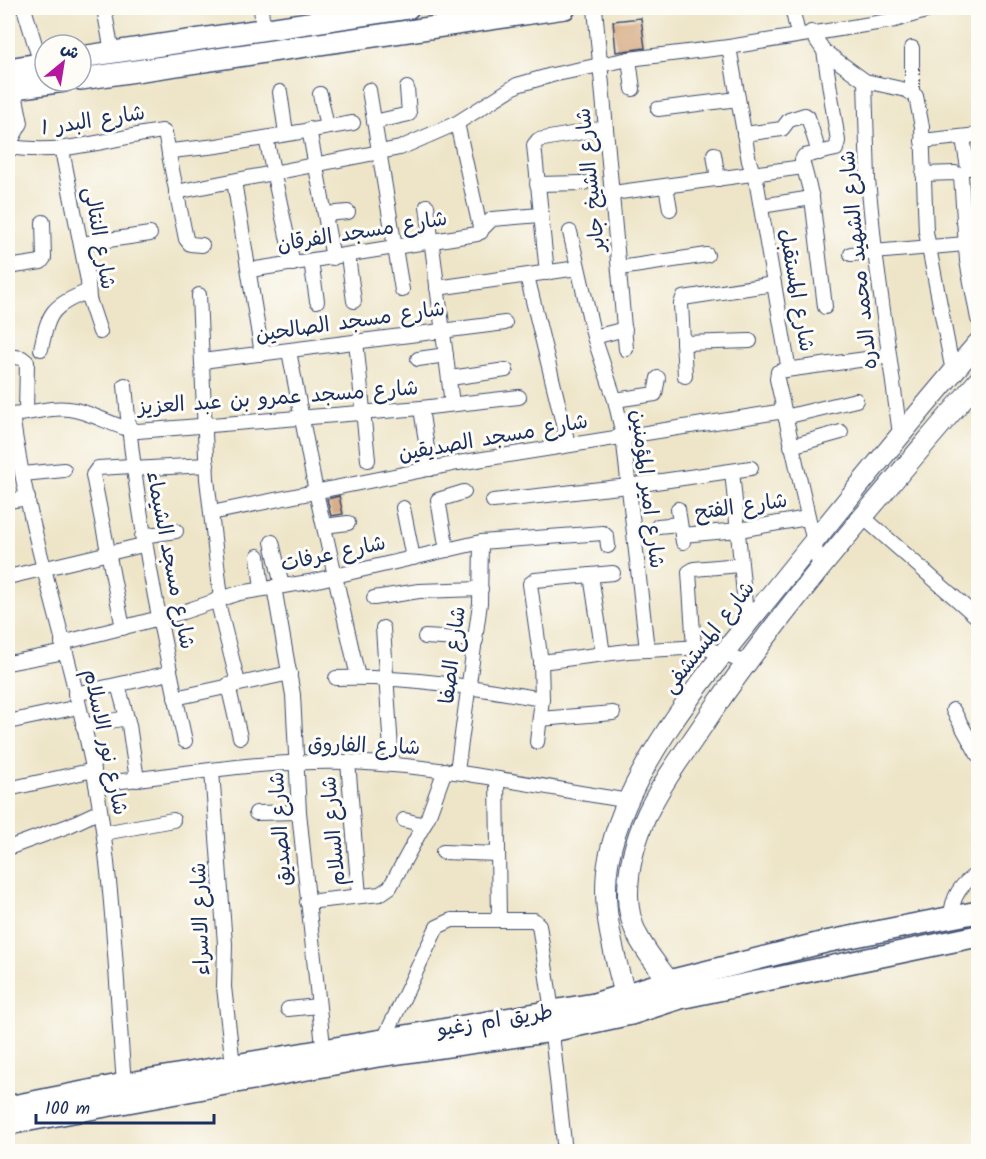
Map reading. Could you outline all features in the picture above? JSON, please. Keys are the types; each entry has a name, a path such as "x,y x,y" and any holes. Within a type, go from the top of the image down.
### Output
{"main road":[{"path":"93,55 262,30 340,13 408,8"},
{"path":"93,76 565,8"},
{"path":"10,82 33,69"},
{"path":"10,82 33,82"},
{"name":"طريق ام زغيو","path":"8,1107 233,1065 378,1056 474,1033 628,1005 825,942 978,912"},
{"name":"طريق ام زغيو","path":"674,989 978,936"},
{"name":"طريق ام زغيو","path":"8,1124 324,1059 384,1039 474,1033"}],"street":[{"path":"24,8 33,34"},
{"path":"104,8 112,52"},
{"path":"261,8 262,30"},
{"name":"شارع الشيخ جابر","path":"595,8 626,349"},
{"path":"792,8 804,33 865,81 912,92"},
{"path":"176,192 380,153 422,140 457,123 517,84 599,64 629,58 729,47 895,20 936,8"},
{"name":"شارع المستقبل","path":"729,47 744,134 761,206 788,365 786,370 778,372 777,376 820,569"},
{"path":"912,48 912,92 918,102 928,247 952,372"},
{"path":"824,51 838,145 832,151 803,158 803,167 812,198 825,307"},
{"path":"629,58 633,89"},
{"name":"شارع الشهيد محمد الدره","path":"865,81 868,180 875,252 900,434"},
{"path":"8,146 21,123 10,82"},
{"path":"374,122 409,114 407,88"},
{"path":"369,90 402,290"},
{"path":"280,93 286,133"},
{"path":"320,94 327,127"},
{"path":"658,109 738,99"},
{"path":"744,134 779,130 789,120 805,115 808,117 819,153"},
{"path":"202,245 190,244 186,239 169,153 173,149 217,146 353,123"},
{"name":"شارع مسجد الفرقان","path":"457,123 481,232"},
{"path":"547,273 533,152 538,140 605,128"},
{"path":"309,129 333,258"},
{"name":"شارع البدر 1","path":"8,146 35,151 62,150 162,131 165,133 169,153"},
{"path":"922,141 978,135"},
{"path":"266,138 293,264"},
{"path":"963,138 968,168"},
{"name":"شارع النتالى","path":"62,150 88,291 100,332"},
{"path":"714,154 718,179"},
{"path":"613,193 803,167"},
{"path":"923,174 955,173 961,176 965,244 978,319"},
{"path":"234,182 262,354"},
{"path":"537,184 584,183"},
{"path":"666,186 670,209"},
{"path":"761,206 812,198"},
{"path":"427,206 452,404"},
{"path":"325,214 348,212"},
{"name":"شارع مسجد الفرقان","path":"250,270 432,242 481,232 492,219 540,215"},
{"path":"963,220 978,217"},
{"path":"8,267 41,262 45,258 42,222"},
{"name":"شارع امير المؤمنين","path":"570,232 594,337 615,400 623,435 647,650"},
{"path":"81,244 150,234"},
{"path":"851,254 965,244"},
{"path":"620,268 707,255"},
{"path":"348,256 354,301"},
{"path":"311,261 316,301"},
{"path":"437,288 578,268"},
{"path":"527,276 568,444"},
{"path":"685,376 681,304 685,296 774,284"},
{"path":"40,349 47,320 53,311 63,302 88,291"},
{"path":"199,295 211,513 219,598 240,737"},
{"name":"شارع مسجد الصالحين","path":"202,362 505,322"},
{"path":"594,337 625,329"},
{"path":"356,341 368,460"},
{"path":"683,343 750,341"},
{"name":"شارع المستشفى","path":"628,1005 606,916 605,887 614,840 629,801 655,751 677,717 747,625 900,434 978,343"},
{"path":"289,351 316,492 358,677"},
{"path":"418,359 446,355"},
{"name":"شارع نور الاسلام","path":"8,356 22,358 27,362 15,414 12,447 22,474 83,726 95,777 104,833 124,1084"},
{"path":"786,370 888,356"},
{"path":"450,378 506,370"},
{"path":"615,400 655,394 658,378"},
{"path":"674,989 644,951 634,928 628,895 631,861 639,833 661,790 747,663 820,569 978,381"},
{"name":"شارع مسجد الشيماء","path":"125,385 132,467 143,540 184,741"},
{"path":"932,396 951,413"},
{"name":"شارع مسجد عمرو بن عبد العزيز","path":"15,414 45,408 69,409 94,414 129,430 363,413 519,397"},
{"name":"شارع مسجد الصديقين","path":"211,513 568,444 784,414 856,400"},
{"path":"421,408 430,469"},
{"path":"791,446 842,432"},
{"path":"123,628 93,475 98,468 207,465"},
{"path":"493,501 628,486 751,468"},
{"path":"22,474 64,470"},
{"path":"732,471 747,625"},
{"path":"447,550 438,500 441,497 464,492"},
{"path":"8,501 28,498"},
{"path":"403,508 413,558"},
{"path":"678,509 682,534"},
{"name":"شارع الفتح","path":"658,526 682,534 739,530 807,518"},
{"path":"863,518 978,618"},
{"path":"324,526 348,523"},
{"path":"8,577 108,553 176,531"},
{"name":"شارع عرفات","path":"8,663 159,619 219,598 481,542 603,533 607,537 608,546"},
{"path":"272,542 273,587"},
{"name":"شارع الصفا","path":"390,887 451,771 471,686 481,589 481,542"},
{"path":"258,556 273,587"},
{"path":"694,648 689,572 694,569 740,565"},
{"path":"537,742 542,699 541,662 530,584 535,580 613,573"},
{"path":"591,575 603,654"},
{"name":"شارع الصديق","path":"273,587 290,673 299,812 324,1059"},
{"path":"374,598 419,591 481,589"},
{"path":"383,628 392,765"},
{"path":"425,637 476,640"},
{"path":"541,662 603,654 694,648 711,649 747,663"},
{"path":"8,722 118,685 170,673"},
{"path":"175,698 290,673"},
{"path":"336,678 386,677 471,686 542,699"},
{"path":"118,685 127,718 137,780"},
{"path":"953,710 978,755"},
{"path":"540,719 613,713"},
{"path":"83,726 127,718"},
{"name":"شارع الفاروق","path":"8,789 95,777 137,780 212,771 348,762 451,771 629,801"},
{"name":"شارع السلام","path":"348,762 359,896"},
{"name":"شارع الاسراء","path":"212,771 224,935 224,987 233,1065"},
{"path":"497,779 499,919"},
{"path":"8,848 68,826 100,811"},
{"path":"256,813 299,812"},
{"path":"104,833 173,820"},
{"path":"404,820 424,825"},
{"path":"443,852 498,854"},
{"path":"951,917 953,903 959,890 978,873"},
{"name":"شارع السلام","path":"307,902 380,894 390,887"},
{"path":"384,1039 437,927 443,922 526,918 534,920 538,925 551,1018 565,1152"},
{"path":"618,960 644,951"},
{"path":"288,1009 318,1006"}],"building":[{"path":"641,18 645,48 616,52 613,21"},
{"path":"339,496 343,514 331,516 327,499"}]}
